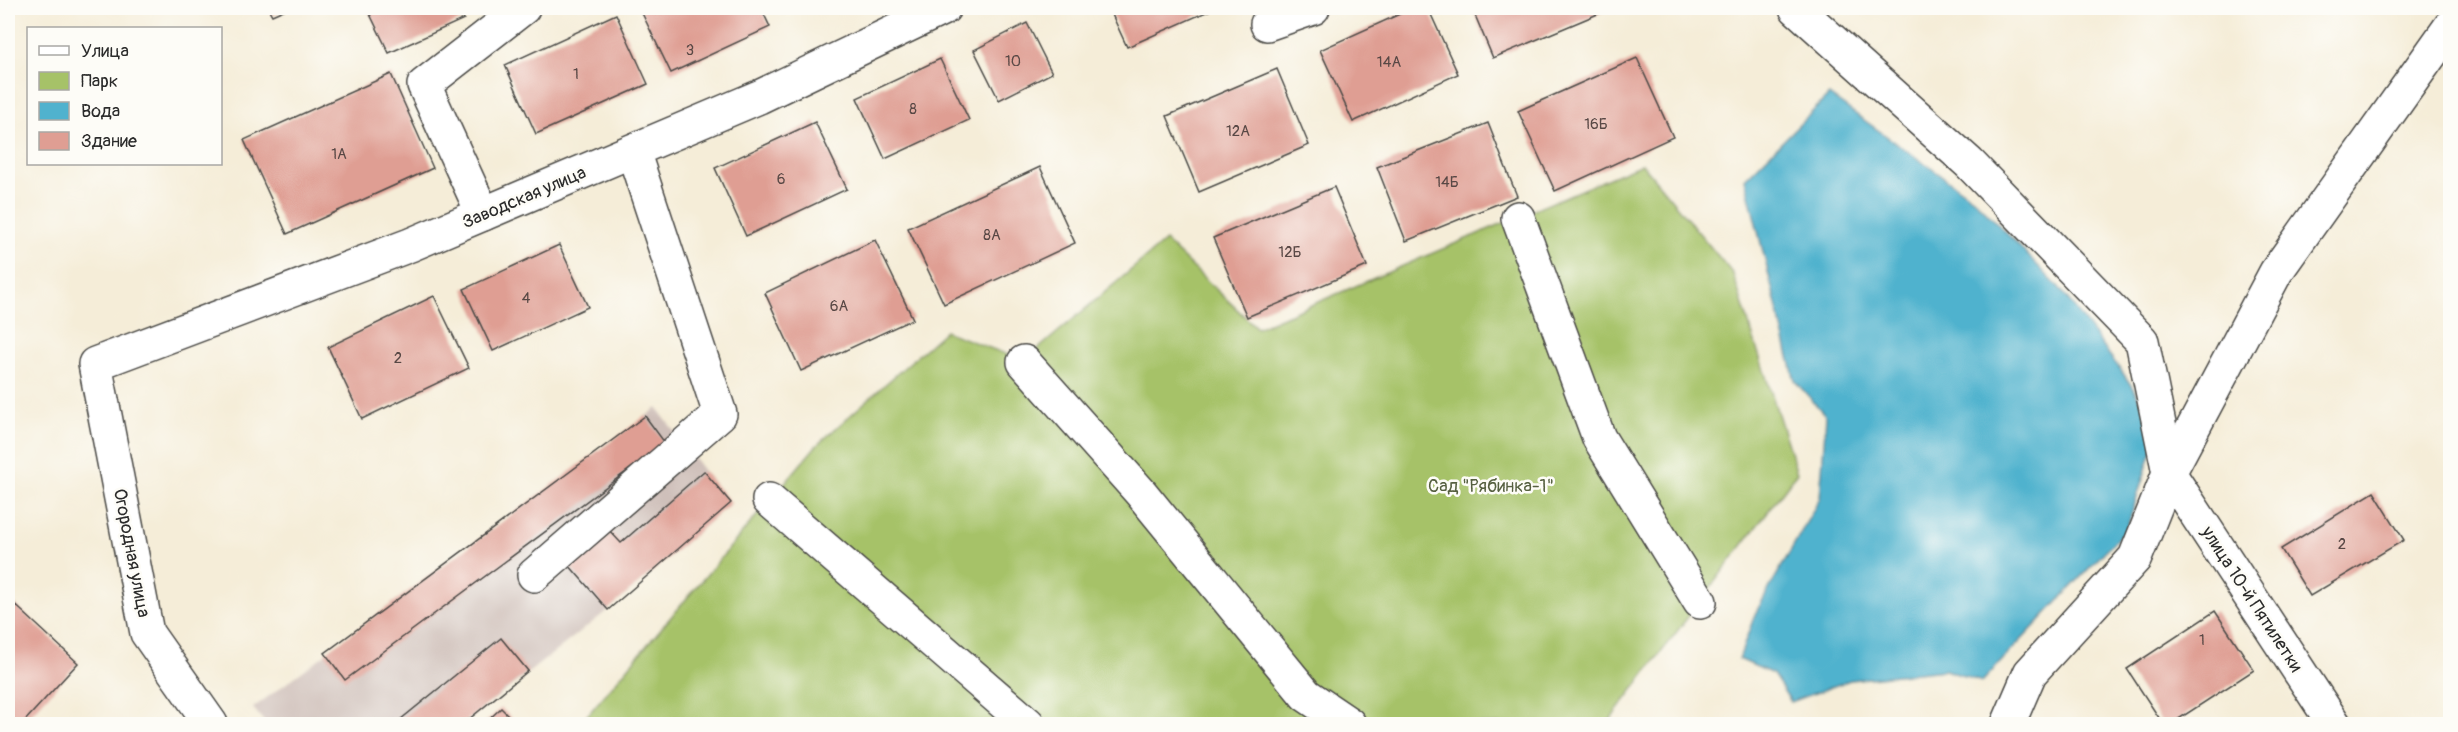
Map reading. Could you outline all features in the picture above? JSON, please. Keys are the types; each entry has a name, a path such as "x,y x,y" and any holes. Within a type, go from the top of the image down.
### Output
{"street":[{"path":"483,214 423,85 523,8"},
{"name":"Заводская улица","path":"95,364 410,245 759,97 944,8"},
{"path":"1267,24 1313,8"},
{"path":"1796,8 1969,163 2142,341 2169,473"},
{"path":"2008,724 2030,673 2135,558 2169,473 2276,272 2451,27"},
{"path":"534,575 720,414 633,151"},
{"path":"1518,218 1599,438 1700,602"},
{"path":"1024,362 1141,493 1306,695 1349,724"},
{"name":"Огородная улица","path":"95,364 147,633 211,724"},
{"name":"улица 10-й Пятилетки","path":"2169,473 2334,724"},
{"path":"770,500 1028,724"}],"shaded area":[{"path":"657,408 731,503 608,610 463,724 266,724 253,708"}],"green space":[{"name":"Сад \"Рябинка-1\"","path":"1642,164 1733,274 1797,473 1607,724 580,724 816,446 945,331 1024,361 1165,241 1257,328"}],"water":[{"path":"1829,95 1973,198 2062,291 2125,376 2159,429 2127,528 1982,682 1945,670 1850,680 1791,702 1773,674 1739,659 1755,614 1820,498 1826,416 1795,381 1745,179"}],"building":[{"path":"268,8 288,8 272,15"},
{"path":"367,8 458,8 464,19 389,53"},
{"path":"761,8 770,27 671,73 640,9"},
{"path":"1109,8 1210,8 1211,10 1127,47"},
{"path":"1413,8 1428,8 1458,74 1353,122 1320,50"},
{"path":"1472,8 1612,8 1493,58"},
{"path":"616,14 648,84 536,134 505,65"},
{"path":"1027,23 1052,73 999,100 974,50"},
{"path":"1637,58 1673,137 1555,191 1518,111"},
{"path":"940,59 969,120 885,159 857,98"},
{"path":"1277,69 1309,145 1199,192 1167,116"},
{"path":"391,74 433,168 287,234 244,140"},
{"path":"815,122 847,189 746,236 715,168"},
{"path":"1488,123 1517,196 1406,241 1377,167"},
{"path":"1040,167 1075,243 944,304 908,228"},
{"path":"1334,187 1367,266 1247,317 1213,238"},
{"path":"875,240 913,319 801,371 765,293"},
{"path":"559,245 588,307 493,351 464,289"},
{"path":"434,296 469,368 362,419 328,347"},
{"path":"645,416 665,443 345,680 325,653"},
{"path":"704,471 731,503 608,610 568,564 608,529 621,543"},
{"path":"2374,492 2404,540 2310,596 2281,549"},
{"path":"8,598 78,663 22,724 8,724"},
{"path":"2215,611 2254,670 2171,724 2163,724 2127,669"},
{"path":"501,638 528,671 463,724 395,724"},
{"path":"501,708 517,724 484,724"}]}
